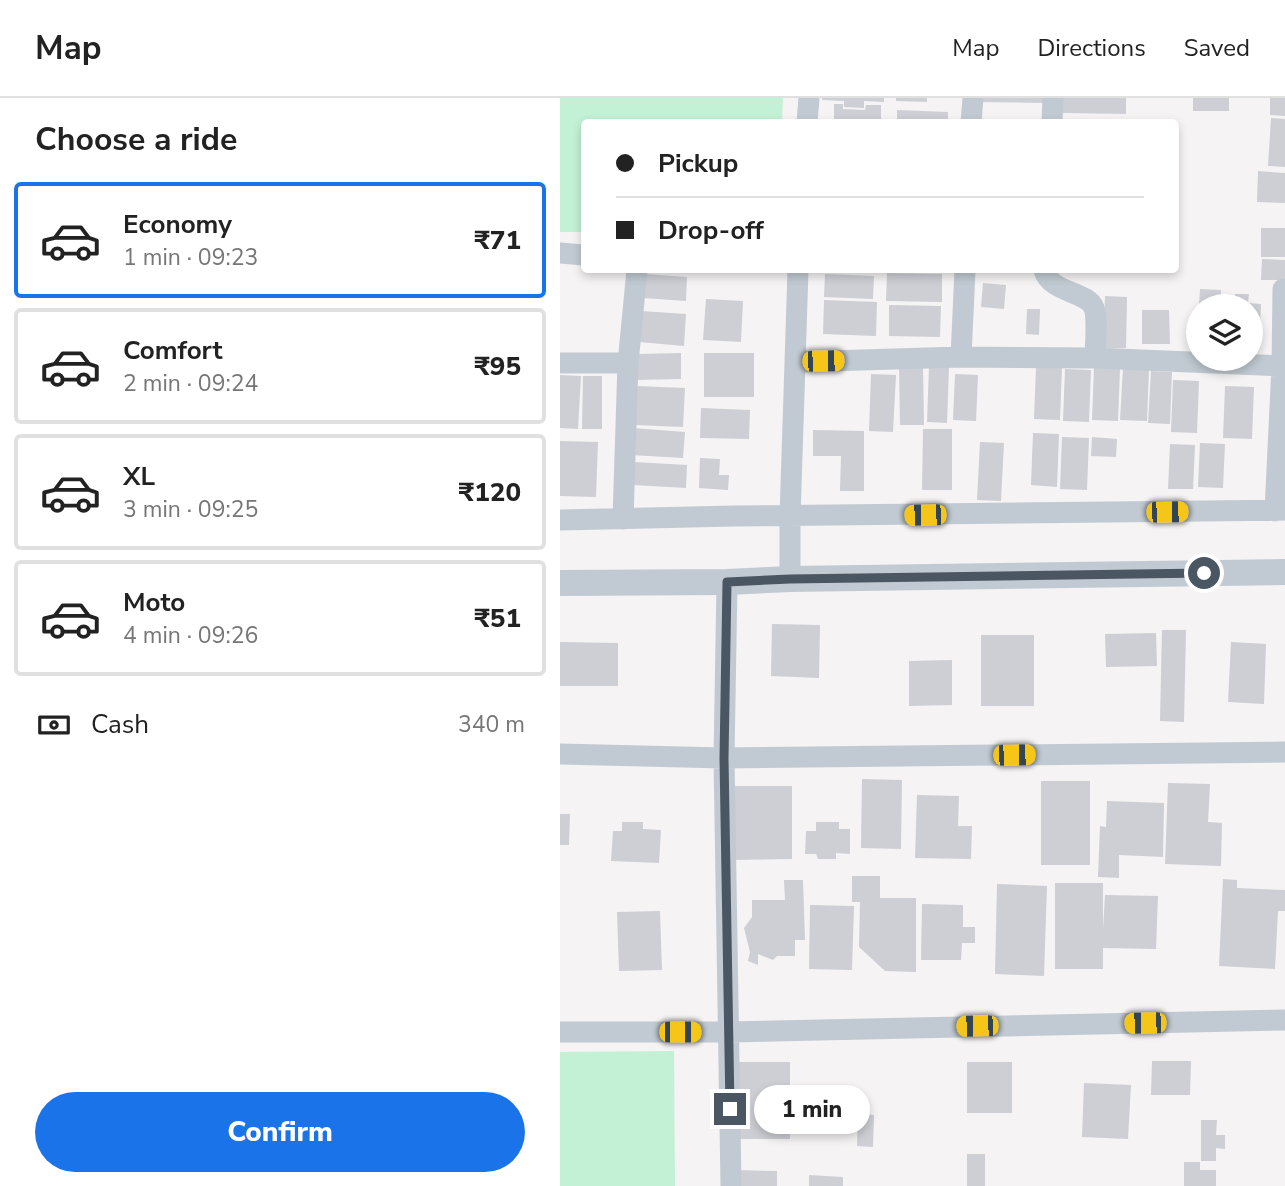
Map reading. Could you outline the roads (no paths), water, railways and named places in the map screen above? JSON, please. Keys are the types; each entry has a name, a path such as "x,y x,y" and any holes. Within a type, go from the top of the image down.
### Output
{"street":[{"path":"807,119 809,98"},
{"path":"971,119 972,98"},
{"path":"1052,119 1053,98"},
{"path":"560,253 581,255"},
{"path":"623,519 628,363 637,273"},
{"path":"790,579 798,273"},
{"path":"961,357 965,273"},
{"path":"1044,273 1055,285 1093,305 1095,358"},
{"path":"560,520 1280,510 1283,289"},
{"path":"795,362 961,357 1095,358 1282,366"},
{"path":"560,363 628,363"},
{"path":"560,583 1285,572"},
{"path":"727,582 724,758 731,1186"},
{"path":"560,754 724,758 1285,752"},
{"path":"560,1032 728,1032 1285,1020"}]}
